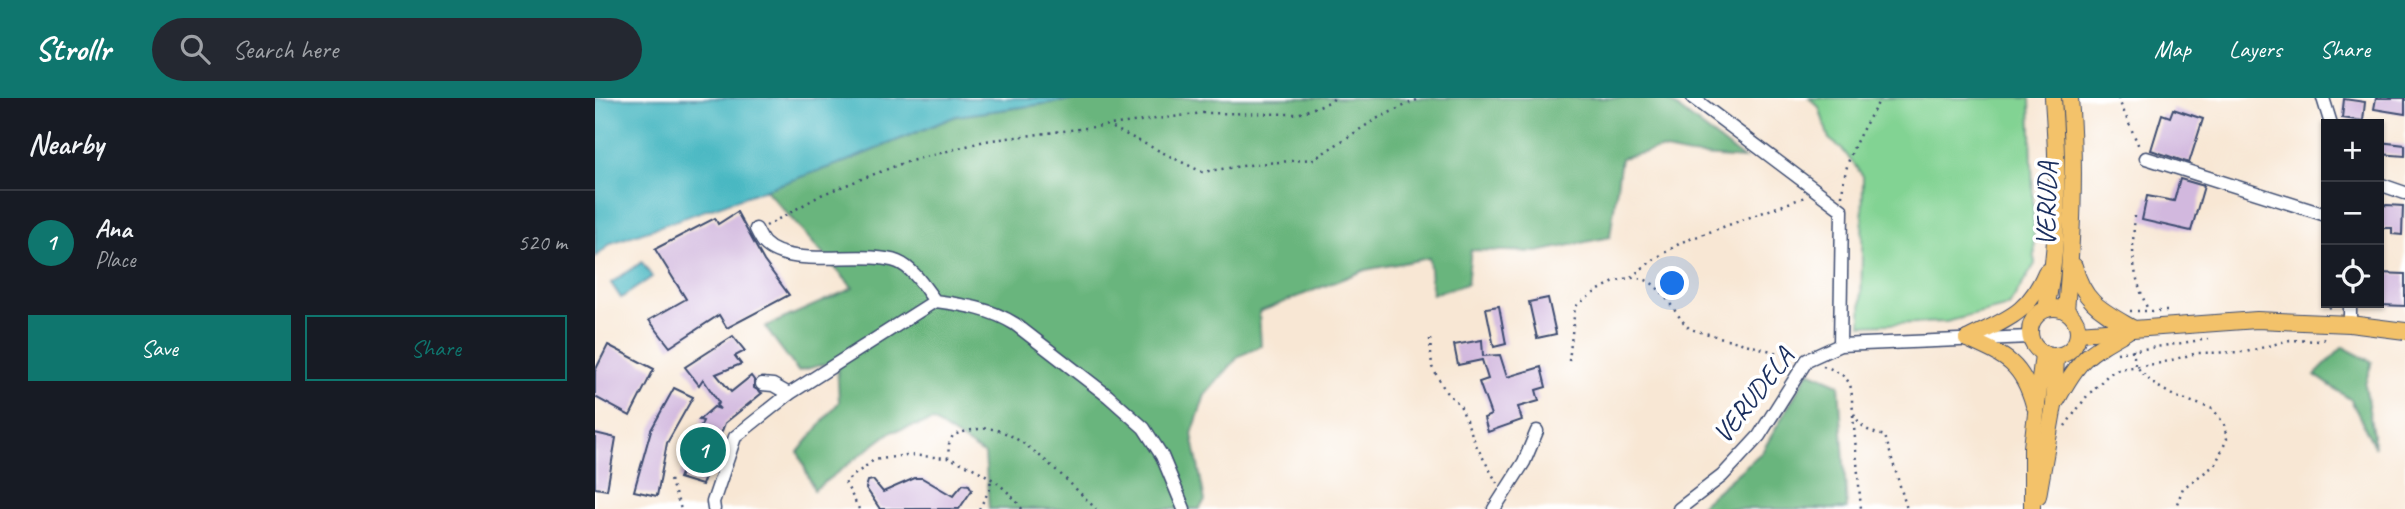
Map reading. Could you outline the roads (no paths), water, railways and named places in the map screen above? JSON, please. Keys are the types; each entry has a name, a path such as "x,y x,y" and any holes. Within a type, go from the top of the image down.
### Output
{"main road":[{"name":"VERUDA","path":"2046,309 2053,272 2057,189 2053,98"},
{"name":"VERUDA","path":"2066,311 2074,184 2070,98"},
{"path":"1967,339 2017,314 2025,307 2038,291 2055,244"},
{"path":"2071,253 2078,282 2088,300 2141,328"},
{"path":"2046,309 2066,311 2075,320 2078,333 2074,346 2070,351 2050,355 2037,350 2029,330 2034,317 2046,309"},
{"path":"2078,333 2257,320 2350,324 2405,331"},
{"path":"2054,405 2074,368 2089,353 2141,328"},
{"path":"1967,339 2006,356 2022,374 2035,410"},
{"path":"2033,509 2054,405 2050,355"},
{"path":"2033,509 2031,471 2035,410 2050,355"}],"street":[{"path":"1693,98 1842,209 1840,345"},
{"path":"2323,98 2329,119"},
{"path":"2146,158 2321,213"},
{"path":"2384,186 2405,193"},
{"path":"757,230 765,244 792,257 899,262 919,279 935,301"},
{"path":"714,509 713,502 735,437 789,394 935,301 978,307 999,314 1108,396 1144,428 1162,456 1184,509"},
{"path":"2350,308 2350,324"},
{"name":"VERUDELA","path":"1679,509 1722,476 1759,436 1807,360 1840,345 2030,337"},
{"path":"761,384 773,385 789,394"},
{"path":"1494,509 1524,462 1537,431"}],"water":[{"path":"595,98 1087,98 956,116 847,161 611,243 595,258"},
{"path":"642,262 652,277 621,298 611,283"}],"place":[{"name":"Ana","path":"703,450"}]}
